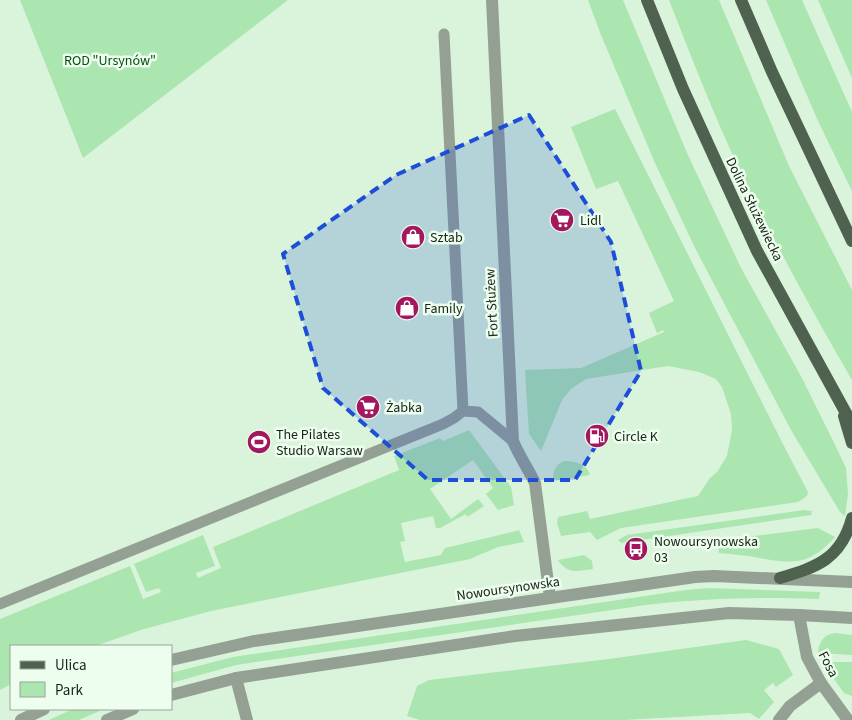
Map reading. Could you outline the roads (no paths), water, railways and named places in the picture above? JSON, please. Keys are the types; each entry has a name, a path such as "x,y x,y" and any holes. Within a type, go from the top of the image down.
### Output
{"main road":[{"name":"Dolina Służewiecka","path":"647,0 683,89 757,251 852,424"},
{"path":"742,0 772,72 852,241"},
{"path":"841,406 852,443"},
{"path":"780,578 812,569 828,559 841,546 849,530 852,518"}],"street":[{"name":"Fort Służew","path":"492,0 513,441 535,483 550,598"},
{"name":"Nowoursynowska","path":"172,660 254,641 695,577 780,578 852,582"},
{"path":"172,695 236,678 515,636 729,613 852,618"},
{"name":"Fosa","path":"799,615 807,657 820,683 848,720"},
{"path":"236,678 247,720"},
{"path":"779,720 790,706 820,683"},
{"path":"21,720 42,710"},
{"path":"107,720 132,710"}],"lane":[{"path":"444,34 463,411"},
{"path":"0,604 443,424 463,411 478,412 513,441"}],"place":[{"name":"Lidl","path":"562,220"},
{"name":"Sztab","path":"413,237"},
{"name":"Family","path":"407,308"},
{"name":"Żabka","path":"368,407"},
{"name":"Circle K","path":"597,436"},
{"name":"The Pilates Studio Warsaw","path":"259,442"},
{"name":"Nowoursynowska 03","path":"636,549"}],"park label":[{"name":"ROD \"Ursynów\"","path":"110,60"}]}
